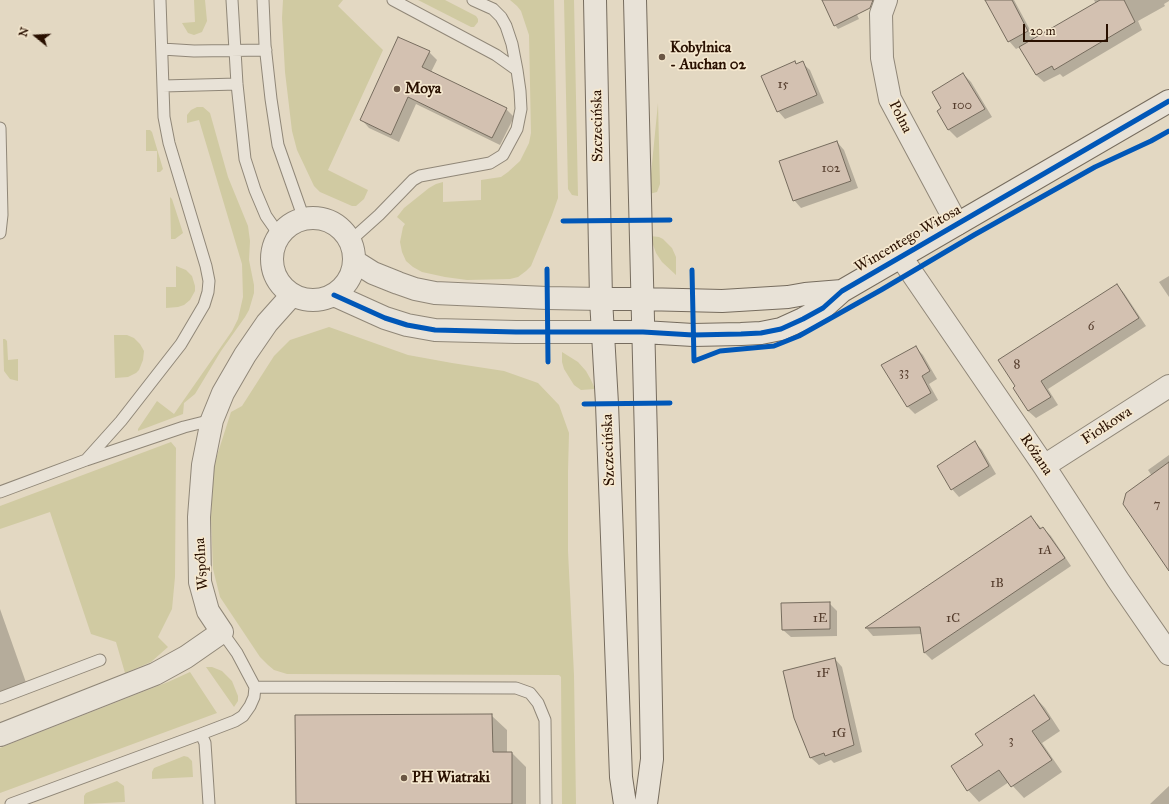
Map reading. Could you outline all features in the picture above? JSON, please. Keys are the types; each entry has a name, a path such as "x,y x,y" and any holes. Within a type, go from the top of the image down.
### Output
{"street":[{"name":"Szczecińska","path":"595,0 603,332 622,777 625,804"},
{"path":"635,0 652,759 646,804"},
{"name":"Polna","path":"886,0 881,14 882,58 890,99 957,224"},
{"name":"Wincentego Witosa","path":"334,295 385,318 407,325 434,330 516,332 642,332 693,335 761,333 781,329 823,308 842,290 1169,101"},
{"path":"318,218 331,222 343,230 352,251 352,274 344,286 334,295 324,299 302,299 292,295 282,286 275,274 272,261 274,248 280,236 286,228 295,222 304,219 318,218"},
{"name":"Wincentego Witosa","path":"352,251 373,273 415,289 435,293 547,298 722,301 788,298 805,294 842,290"},
{"name":"Różana","path":"901,257 1044,466 1118,580 1169,654"},
{"name":"Wspólna","path":"222,632 208,611 200,582 199,517 201,487 203,464 212,420 223,393 245,355 267,324 292,295"},
{"name":"Fiołkowa","path":"1044,466 1169,386"},
{"path":"0,734 155,674 186,657 222,632"}],"lane":[{"path":"86,460 121,421 181,344 204,305 208,292 209,281 206,266 169,143 164,117 160,0"},
{"path":"232,0 234,51 245,159 255,190 266,216 280,236"},
{"path":"263,0 270,99 278,145 304,219"},
{"path":"393,0 496,55 517,70"},
{"path":"352,251 379,215 407,186 420,176 490,163 503,155 517,129 521,109 520,91 512,44 506,26 501,17 493,9 473,0"},
{"path":"162,49 234,51 266,50"},
{"path":"163,86 237,84"},
{"path":"0,128 2,215 0,233"},
{"path":"0,492 86,460 184,427 212,420"},
{"path":"11,804 201,734 235,721 243,716 254,697 255,687 237,653 222,632"},
{"path":"0,698 100,660"},
{"path":"255,687 516,688 530,693 538,703 544,720 546,804"},
{"path":"201,734 205,743 209,804"}],"shaded area":[{"path":"194,0 205,0 207,21 202,32 194,35 188,33 182,23 195,22"},
{"path":"283,0 343,0 338,6 383,50 328,170 368,190 364,199 356,206 352,206 320,192 314,186 297,150 292,131 285,72 282,18"},
{"path":"418,0 445,0 476,16 478,22 474,27 471,27"},
{"path":"510,0 554,0 558,198 531,266 518,277 510,279 467,280 422,272 406,261 402,252 400,242 405,224 397,217 404,208 429,188 443,182 443,202 481,200 481,180 501,177 508,172 520,161 529,143 531,133 529,35 521,11"},
{"path":"564,0 574,0 578,196 572,195 568,189"},
{"path":"658,103 660,184 657,192 649,194"},
{"path":"197,107 203,107 210,113 228,177 248,226 250,241 249,260 254,293 249,310 245,317 221,351 195,394 184,403 183,414 138,431 157,401 174,414 232,331 238,319 243,297 242,264 199,120 187,123 187,115 191,110"},
{"path":"146,130 150,130 152,132 163,169 160,172 157,172 157,151 146,151"},
{"path":"170,197 172,199 183,233 175,239 171,239"},
{"path":"650,236 663,239 672,248 676,257 676,275 662,262 656,253"},
{"path":"176,266 186,270 192,276 195,291 190,300 184,305 166,308 166,287 176,287"},
{"path":"329,327 408,355 504,371 538,383 559,405 569,433 568,551 574,675 576,804 562,804 561,677 559,675 287,674 274,670 260,657 220,597 213,569 211,517 214,465 231,412 242,406 274,356 290,340"},
{"path":"114,335 127,335 134,338 140,344 144,351 143,360 139,370 136,373 128,377 115,378"},
{"path":"3,339 7,341 8,360 18,359 18,381 10,379 4,371"},
{"path":"562,352 578,362 586,371 595,389 581,390 574,385 564,369"},
{"path":"171,442 176,448 175,577 172,609 158,637 168,647 151,662 125,673 116,642 91,634 50,512 0,529 0,506"},
{"path":"206,667 212,667 222,671 232,681 238,696 238,701 234,707"},
{"path":"190,672 217,713 0,793 0,748"},
{"path":"184,756 188,757 192,761 193,777 152,779 152,772 154,768"},
{"path":"117,781 124,786 125,802 84,804 84,796 86,793"}],"building":[{"path":"822,0 873,0 870,8 834,26"},
{"path":"985,0 1012,0 1028,31 1008,42"},
{"path":"1100,0 1124,0 1135,22 1054,70 1052,66 1036,75 1019,47"},
{"path":"398,37 430,51 422,67 507,108 492,138 408,97 391,135 360,120"},
{"path":"795,61 796,64 803,61 817,95 777,112 761,76"},
{"path":"963,73 985,109 948,130 937,111 941,108 932,92"},
{"path":"837,141 851,181 793,201 779,161"},
{"path":"1117,284 1139,318 1041,381 1051,397 1028,411 1013,388 1015,386 998,360"},
{"path":"916,346 930,371 922,376 931,393 907,407 881,365"},
{"path":"975,441 989,466 951,490 937,466"},
{"path":"1169,462 1169,571 1123,504 1126,493"},
{"path":"1031,516 1040,529 1043,527 1065,558 924,653 920,627 865,628"},
{"path":"830,602 830,629 782,630 781,603"},
{"path":"835,658 854,745 825,756 824,753 810,758 794,718 783,671"},
{"path":"1034,695 1050,719 1032,731 1052,760 1011,787 999,770 967,791 951,766 983,745 975,734"},
{"name":"PH Wiatraki","path":"492,714 493,752 512,752 512,804 296,804 295,715"}],"cycle path":[{"path":"334,295 385,318 407,325 435,330 516,332 643,332 693,335 761,333 781,329 823,308 842,291 1169,101"},
{"path":"692,270 694,361 720,351 774,346 799,336 1095,167 1169,131"},
{"path":"563,221 670,220"},
{"path":"547,269 548,362"},
{"path":"584,404 670,403"}],"place":[{"name":"Kobylnica - Auchan 02","path":"662,57"},
{"name":"Moya","path":"397,89"},
{"name":"PH Wiatraki","path":"404,778"}]}
